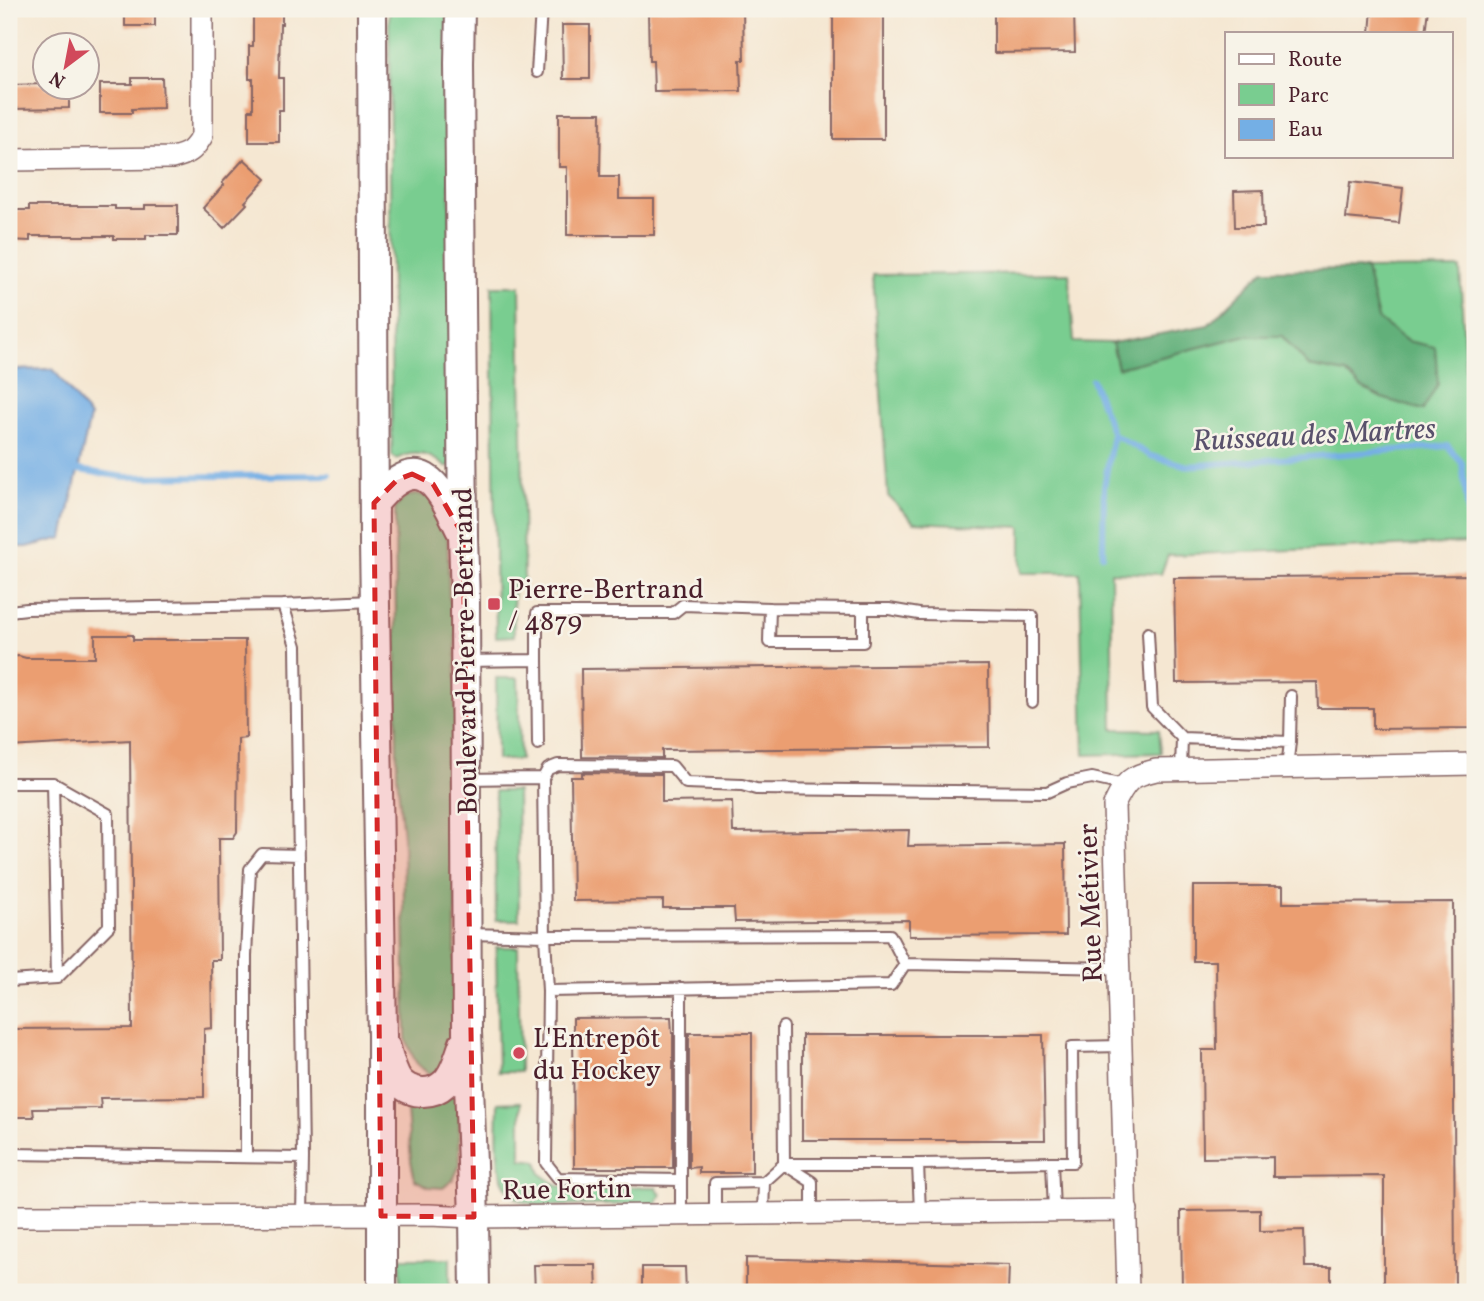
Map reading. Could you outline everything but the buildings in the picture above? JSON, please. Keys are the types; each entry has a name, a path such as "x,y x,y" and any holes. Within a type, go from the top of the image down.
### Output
{"main road":[{"path":"372,9 382,1292"},
{"name":"Boulevard Pierre-Bertrand","path":"460,9 467,1032 475,1292"},
{"path":"374,503 387,487 397,480 412,474 424,477 446,501 463,535"},
{"path":"382,1036 399,1081 411,1089 423,1092 447,1082 467,1032"}],"street":[{"path":"9,160 172,158 184,156 194,150 202,136 202,9"},
{"path":"1123,785 1138,774 1156,770 1475,764"},
{"name":"Rue Métivier","path":"1123,785 1114,805 1128,1292"},
{"name":"Rue Fortin","path":"9,1216 474,1217 1126,1210"}],"lane":[{"path":"537,72 541,9"},
{"path":"9,611 27,608 283,605 375,601"},
{"path":"283,605 296,646 302,1216"},
{"path":"538,744 537,613 673,613 682,606 888,609 919,614 1032,616 1032,702"},
{"path":"769,608 769,642 863,642 863,609"},
{"path":"1148,633 1152,707 1182,738 1290,742"},
{"path":"465,661 537,660"},
{"path":"1287,768 1291,696"},
{"path":"1181,770 1182,738"},
{"path":"681,1180 558,1178 546,1164 548,991 543,778 548,769 558,765 672,766 686,783 742,785 756,789 1046,792 1068,783 1092,778 1123,785"},
{"path":"466,779 543,778"},
{"path":"9,783 53,783 108,814 109,926 57,978 9,981"},
{"path":"53,783 57,978"},
{"path":"246,1157 246,956 250,869 262,854 299,855"},
{"path":"467,934 890,935 905,964"},
{"path":"905,964 1119,968"},
{"path":"548,991 891,985 905,964"},
{"path":"681,988 681,1214"},
{"path":"783,1027 784,1164"},
{"path":"715,1214 715,1183 764,1182 784,1164 1073,1162 1072,1047 1122,1046"},
{"path":"9,1154 303,1158"},
{"path":"1052,1162 1054,1210"},
{"path":"784,1164 813,1182 812,1213"},
{"path":"918,1164 920,1212"},
{"path":"763,1214 764,1182"}],"highlighted area":[{"path":"412,474 433,484 463,535 474,1217 381,1216 374,503 397,480"}],"green space":[{"path":"389,9 449,9 451,465 446,467 423,454 410,454 397,459 392,456"},
{"path":"1460,268 1471,543 1168,555 1161,574 1111,572 1113,729 1159,730 1161,753 1084,755 1080,573 1021,573 1021,527 914,522 888,496 873,275 1069,273 1074,342 1112,343 1118,368 1243,336 1282,336 1309,366 1346,373 1362,388 1382,398 1423,410 1407,341 1378,319 1366,269"},
{"path":"1366,269 1378,319 1407,341 1435,347 1438,384 1423,410 1382,398 1362,388 1346,373 1309,366 1282,336 1243,336 1118,368 1112,343 1208,325 1264,270"},
{"path":"492,286 520,286 524,581 513,581 514,636 496,637"},
{"path":"420,494 436,500 447,514 449,596 456,627 455,1042 435,1076 419,1066 406,1039 403,837 397,775 395,508 406,496"},
{"path":"496,678 518,678 520,760 497,760"},
{"path":"495,791 517,791 519,920 496,920"},
{"path":"496,947 518,947 520,1072 498,1072"},
{"path":"405,1086 425,1100 443,1102 459,1090 460,1165 453,1180 443,1188 429,1187 415,1180"},
{"path":"521,1102 521,1159 537,1161 541,1174 558,1186 656,1187 661,1195 655,1204 540,1206 513,1196 505,1185 499,1163 498,1103"},
{"path":"401,1258 450,1258 450,1292 400,1292"}],"water":[{"path":"53,369 90,417 63,538 27,547 9,547 9,370"}],"waterway":[{"name":"Ruisseau des Martres","path":"1092,380 1113,434 1151,456 1188,466 1448,446 1462,463 1470,528 1475,532"},
{"path":"1103,555 1104,487 1113,434"},
{"path":"72,469 125,477 329,475"}],"place":[{"name":"Pierre-Bertrand / 4879","path":"494,604"},
{"name":"L'Entrepôt du Hockey","path":"519,1053"}]}
